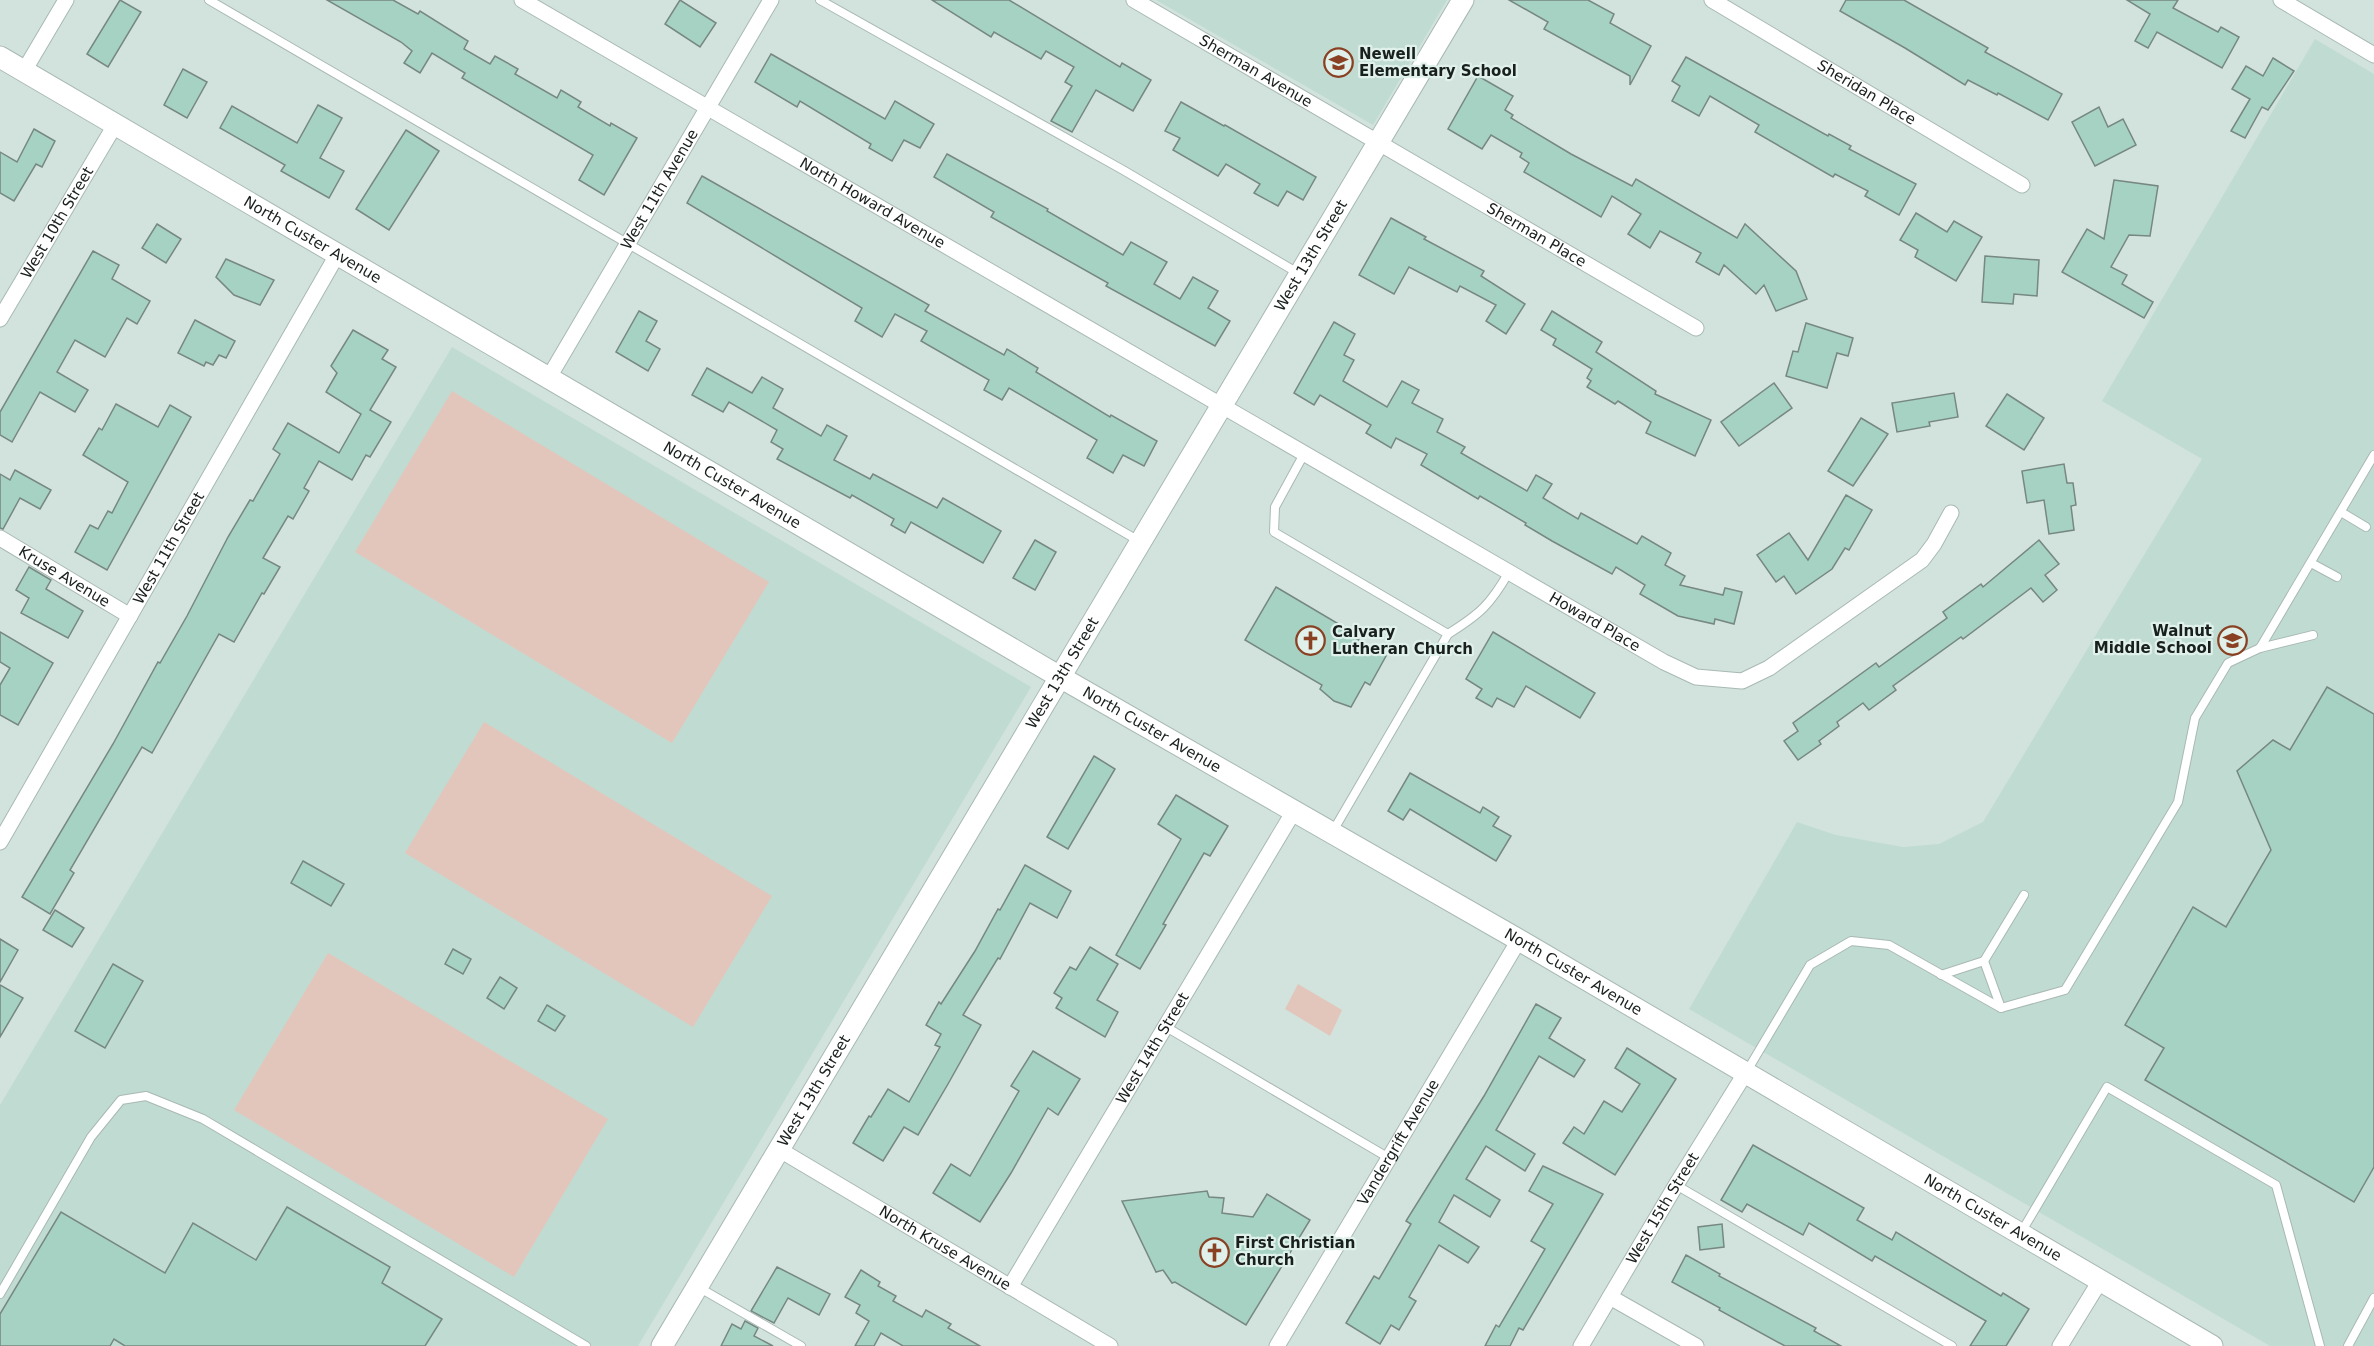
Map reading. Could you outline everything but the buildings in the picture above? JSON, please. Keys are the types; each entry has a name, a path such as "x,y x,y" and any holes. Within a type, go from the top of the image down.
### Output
{"street":[{"path":"24,71 66,0"},
{"name":"North Howard Avenue","path":"522,0 1221,406"},
{"name":"West 11th Avenue","path":"548,379 771,0"},
{"name":"Sherman Avenue","path":"1134,0 1378,142"},
{"name":"West 13th Street","path":"662,1346 1463,0"},
{"name":"Sheridan Place","path":"1712,0 2022,185"},
{"path":"2281,0 2374,55"},
{"name":"North Custer Avenue","path":"0,57 548,379 1060,677 1519,940 2212,1346"},
{"name":"West 10th Street","path":"0,319 115,124"},
{"name":"Sherman Place","path":"1378,142 1696,328"},
{"name":"West 11th Street","path":"0,842 337,255"},
{"name":"Howard Place","path":"1221,406 1664,662 1696,677 1742,681 1769,668 1922,560 1934,544 1951,513"},
{"name":"Kruse Avenue","path":"0,538 130,615"},
{"name":"West 14th Street","path":"1010,1287 1294,811"},
{"name":"Vandergrift Avenue","path":"1277,1346 1519,940"},
{"name":"West 15th Street","path":"1581,1346 1746,1072"},
{"name":"North Kruse Avenue","path":"780,1150 1110,1346"},
{"path":"2060,1346 2100,1281"},
{"path":"1610,1298 1696,1346"}],"lane":[{"path":"209,0 1140,542"},
{"path":"820,0 1113,164 1300,274"},
{"path":"1304,454 1275,507 1274,532 1448,634"},
{"path":"2260,648 2374,455"},
{"path":"2341,512 2366,527"},
{"path":"2311,563 2337,577"},
{"path":"1331,832 1448,634 1472,619 1494,599 1509,572"},
{"path":"1746,1072 1810,965 1851,941 1889,945 2001,1008 2065,990 2178,802 2195,718 2228,663 2260,648 2313,634"},
{"path":"1941,975 1984,961 2024,895"},
{"path":"1984,961 2001,1008"},
{"path":"1166,1027 1389,1158"},
{"path":"2020,1234 2107,1087 2276,1185 2320,1346"},
{"path":"0,1294 91,1137 121,1100 146,1096 203,1119 586,1346"},
{"path":"1676,1185 1953,1346"},
{"path":"698,1286 801,1346"},
{"path":"2348,1346 2374,1299"}],"shaded area":[{"name":"Newell Elementary School","path":"1156,0 1447,0 1373,125"},
{"name":"Walnut Middle School","path":"2315,39 2374,74 2374,1346 2270,1346 1689,1009 1797,822 1836,835 1903,847 1939,844 1983,822 2202,459 2102,401"},
{"path":"452,347 1031,687 638,1346 0,1346 0,1105"},
{"path":"452,391 769,582 672,743 355,552"},
{"path":"484,722 772,896 693,1027 405,853"},
{"path":"328,953 608,1119 514,1277 234,1110"},
{"path":"1298,984 1342,1010 1330,1036 1285,1009"}],"place":[{"name":"Newell Elementary School","path":"1338,63"},
{"name":"Walnut Middle School","path":"2233,640"},
{"name":"Calvary Lutheran Church","path":"1311,641"},
{"name":"First Christian Church","path":"1214,1252"}]}
